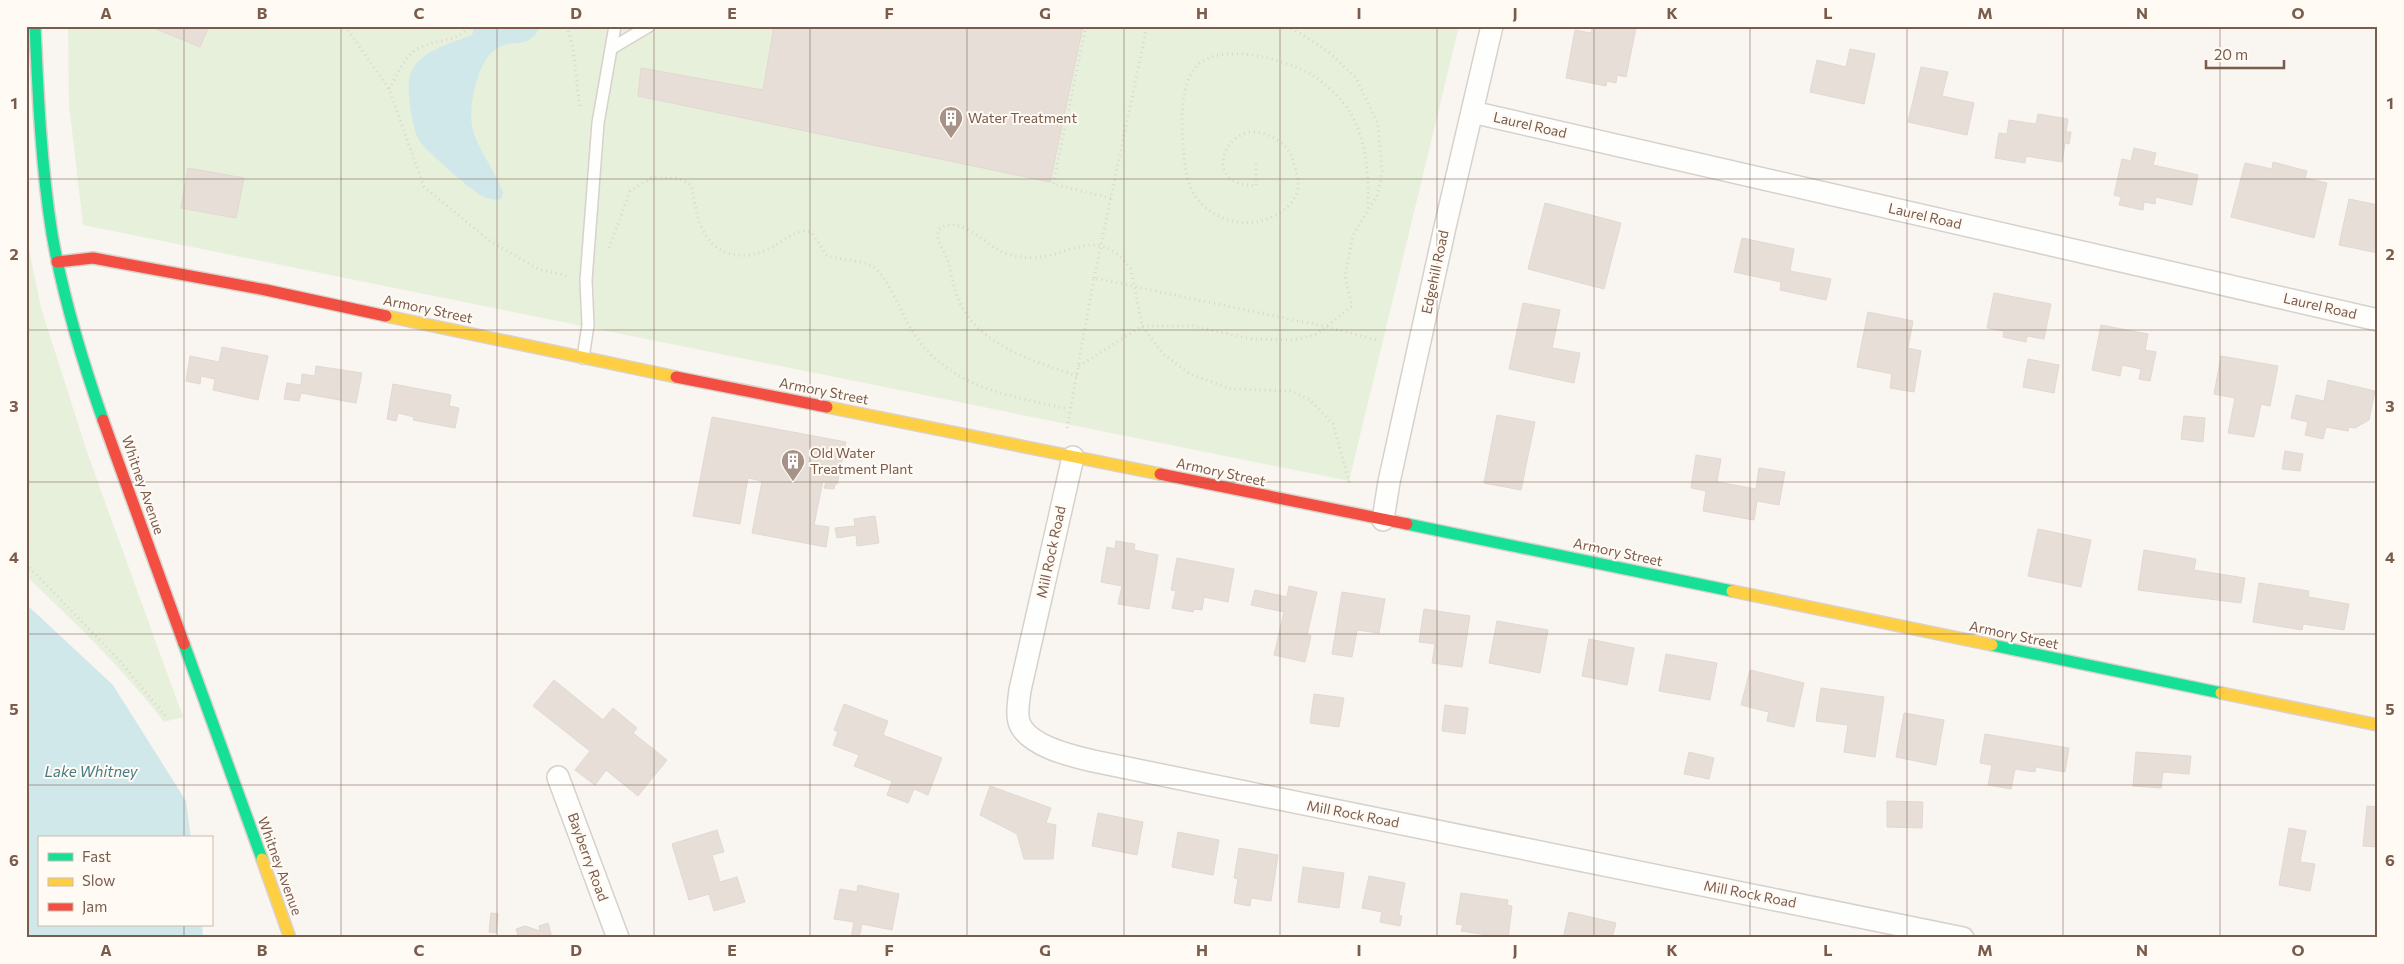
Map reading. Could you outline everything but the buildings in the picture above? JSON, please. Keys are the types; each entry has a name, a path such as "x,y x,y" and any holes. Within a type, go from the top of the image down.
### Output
{"main road":[{"name":"Whitney Avenue","path":"35,26 44,173 57,262 78,344 290,938"},
{"name":"Armory Street","path":"57,262 93,258 266,290 583,358 1344,512 2378,725"}],"street":[{"name":"Edgehill Road","path":"1383,520 1389,482 1443,236 1492,26"},
{"name":"Laurel Road","path":"1472,112 2378,320"},
{"name":"Mill Rock Road","path":"1073,457 1020,690 1019,722 1027,734 1045,746 1064,754 1093,761 1963,938"},
{"name":"Bayberry Road","path":"558,777 618,938"}],"lane":[{"path":"583,358 588,325 586,280 598,123 615,26"},
{"path":"612,48 649,26"}],"path":[{"path":"345,26 389,89 403,64 413,52 426,45 463,35 469,26"},
{"path":"1086,26 1053,184 1111,198"},
{"path":"1067,428 1068,409 1079,366 1094,278 1147,26"},
{"path":"1079,366 1142,326 1193,326 1241,338 1282,341 1311,336 1327,327 1352,306 1345,276 1353,234 1378,194 1382,171 1378,124 1356,78 1330,53 1300,33 1285,26"},
{"path":"1256,164 1256,186 1237,183 1226,174 1223,155 1228,145 1236,137 1254,132 1277,139 1290,152 1296,169 1298,188 1291,205 1272,218 1251,224 1224,219 1208,211 1194,194 1186,169 1182,125 1188,79 1200,63 1220,54 1246,53 1276,60 1313,75 1334,93 1349,111 1360,135 1367,169 1368,211"},
{"path":"1077,376 1019,354 985,333 973,323 958,298 937,232 945,226 966,229 1004,253 1033,259 1044,258 1083,245 1101,245 1126,262 1133,275 1142,326 1163,354 1190,374 1231,389 1290,391 1309,399 1333,424 1349,481 1344,512"},
{"path":"827,256 863,263 875,268 885,281 921,342 950,371 971,382 1001,392 1068,409"},
{"path":"1094,278 1327,327 1377,340"},
{"path":"26,564 119,660 168,719"}],"green space":[{"path":"68,26 1459,26 1349,481 83,225 69,104"},
{"path":"26,235 41,308 88,455 183,717 164,722 115,664 26,576"}],"water":[{"path":"475,26 541,26 525,42 503,45 489,55 475,87 471,111 473,131 500,185 503,193 501,199 489,199 477,193 423,145 416,134 410,107 409,78 416,64 438,48 472,35"},
{"name":"Lake Whitney","path":"26,604 113,685 186,801 191,836 38,836 38,926 202,926 203,938 26,938"}],"traffic: fast":[{"path":"35,26 43,156 52,234 74,328 103,420"},
{"path":"1407,524 1732,591"},
{"path":"184,644 262,859"},
{"path":"1992,645 2221,693"}],"traffic: slow":[{"path":"386,316 676,377"},
{"path":"827,407 1160,474"},
{"path":"1732,591 1992,645"},
{"path":"2221,693 2378,725"},
{"path":"262,859 290,938"}],"traffic: jam":[{"path":"57,262 93,258 266,290 386,316"},
{"path":"676,377 827,407"},
{"path":"103,420 184,644"},
{"path":"1160,474 1407,524"}],"place":[{"name":"Water Treatment","path":"951,139"},
{"name":"Old Water Treatment Plant","path":"793,482"}]}
